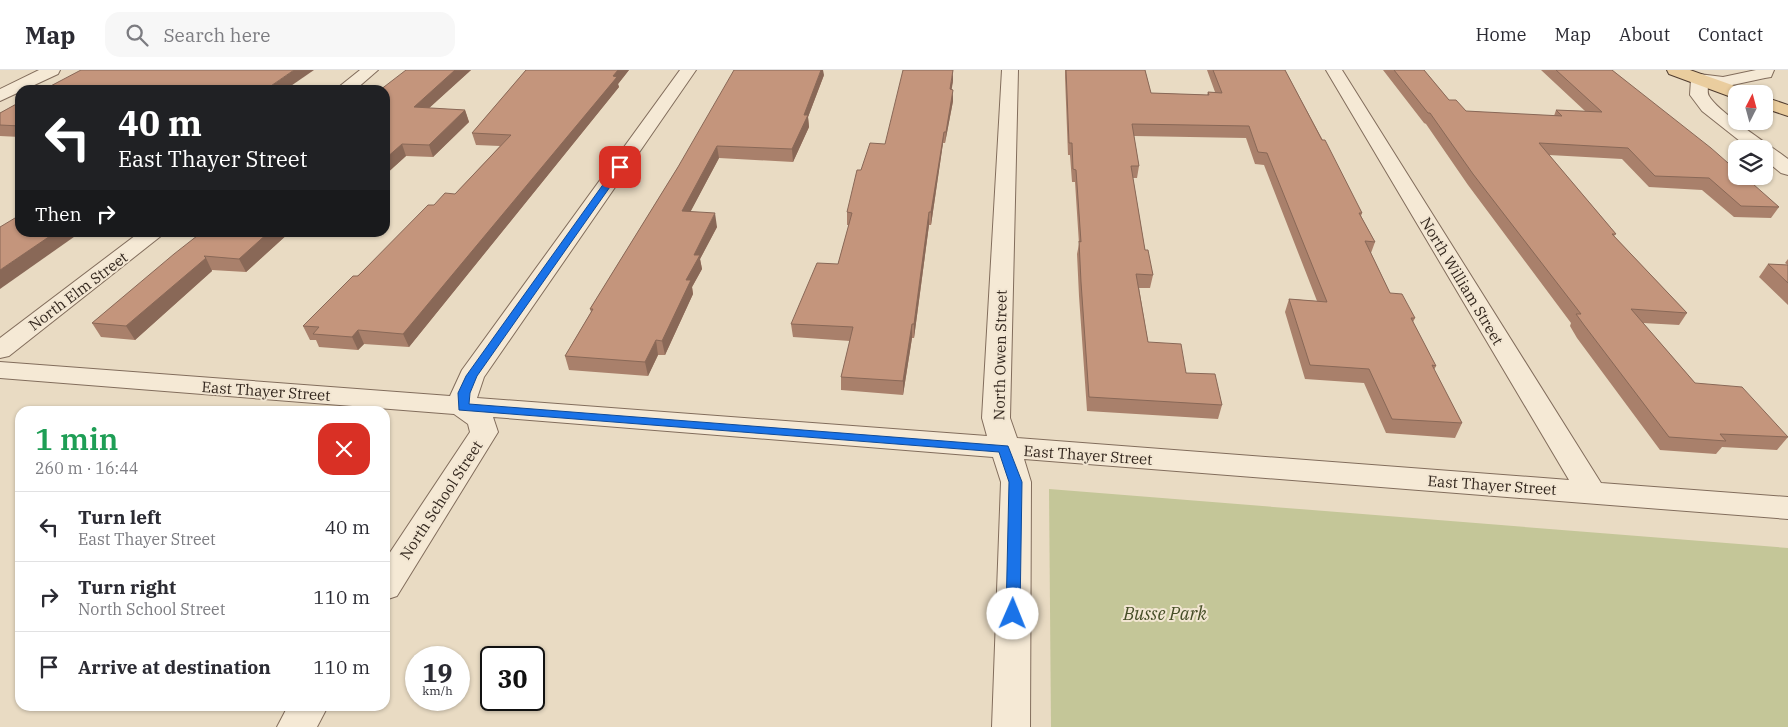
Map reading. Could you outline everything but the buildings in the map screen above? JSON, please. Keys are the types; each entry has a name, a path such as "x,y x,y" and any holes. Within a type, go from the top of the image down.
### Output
{"main road":[{"path":"1675,70 1728,90"},
{"path":"1773,105 1788,111"}],"street":[{"path":"22,85 52,70"},
{"path":"350,85 370,70"},
{"path":"464,407 464,393 472,376 688,70"},
{"name":"North Owen Street","path":"1010,70 996,418 1016,482 1011,727"},
{"name":"North William Street","path":"1334,70 1591,492"},
{"path":"1720,70 1700,74 1699,95 1708,106 1750,140"},
{"path":"1699,79 1723,82 1773,71"},
{"path":"0,96 15,88"},
{"path":"1773,158 1788,169"},
{"name":"North Elm Street","path":"0,350 148,237"},
{"name":"East Thayer Street","path":"0,370 1788,508"},
{"name":"North School Street","path":"390,579 484,432 484,424 480,417 464,407"},
{"path":"296,727 306,711"}],"green space":[{"name":"Busse Park","path":"1049,489 1788,548 1788,727 1051,727"}],"route":[{"path":"620,167 472,376 464,393 464,407 1004,448 1016,482 1013,614"}]}
